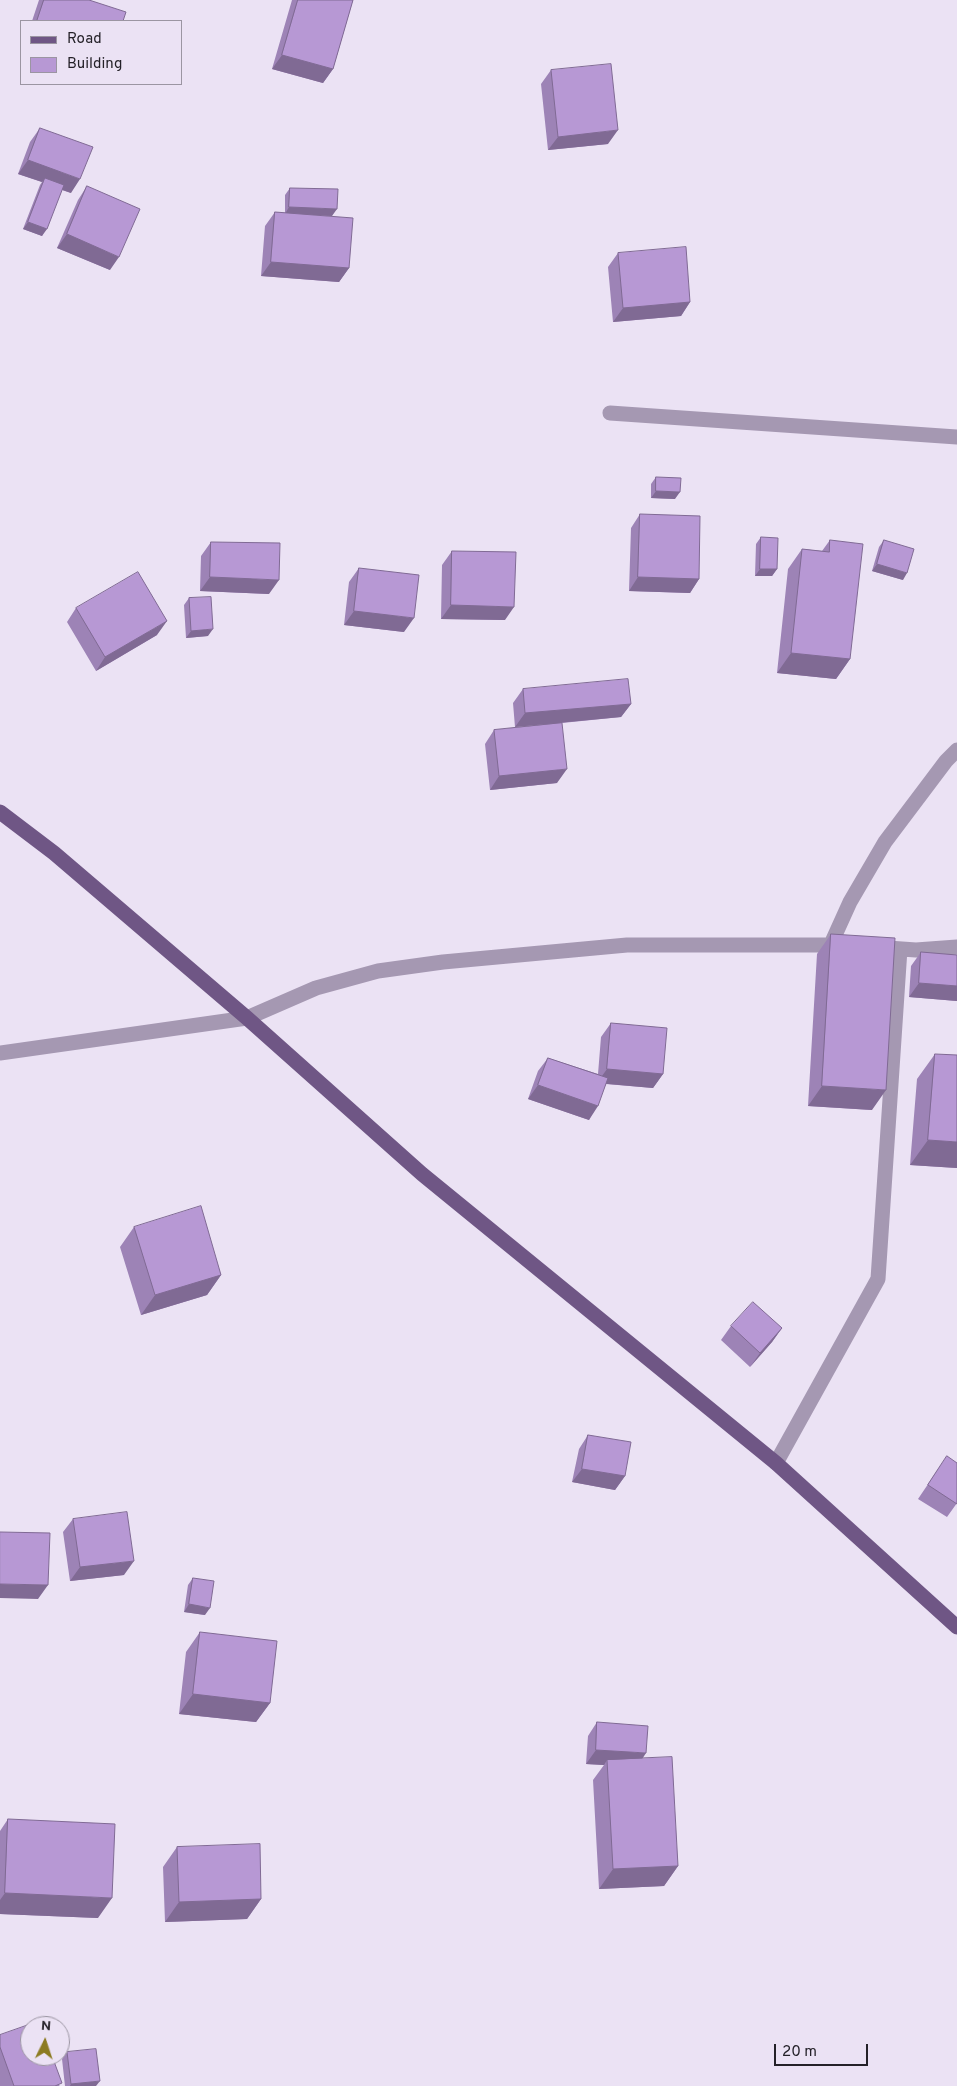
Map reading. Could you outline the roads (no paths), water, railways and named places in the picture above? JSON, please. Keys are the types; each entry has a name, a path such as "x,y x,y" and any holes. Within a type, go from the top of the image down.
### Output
{"main road":[{"path":"0,812 54,853 246,1018 422,1174 776,1463 957,1628"}],"street":[{"path":"610,413 957,437"},
{"path":"831,944 850,902 885,842 946,761 957,750"},
{"path":"0,1053 246,1018 316,988 378,971 443,962 627,945 831,944 916,950 957,947"},
{"path":"776,1463 878,1280 900,949"}]}
